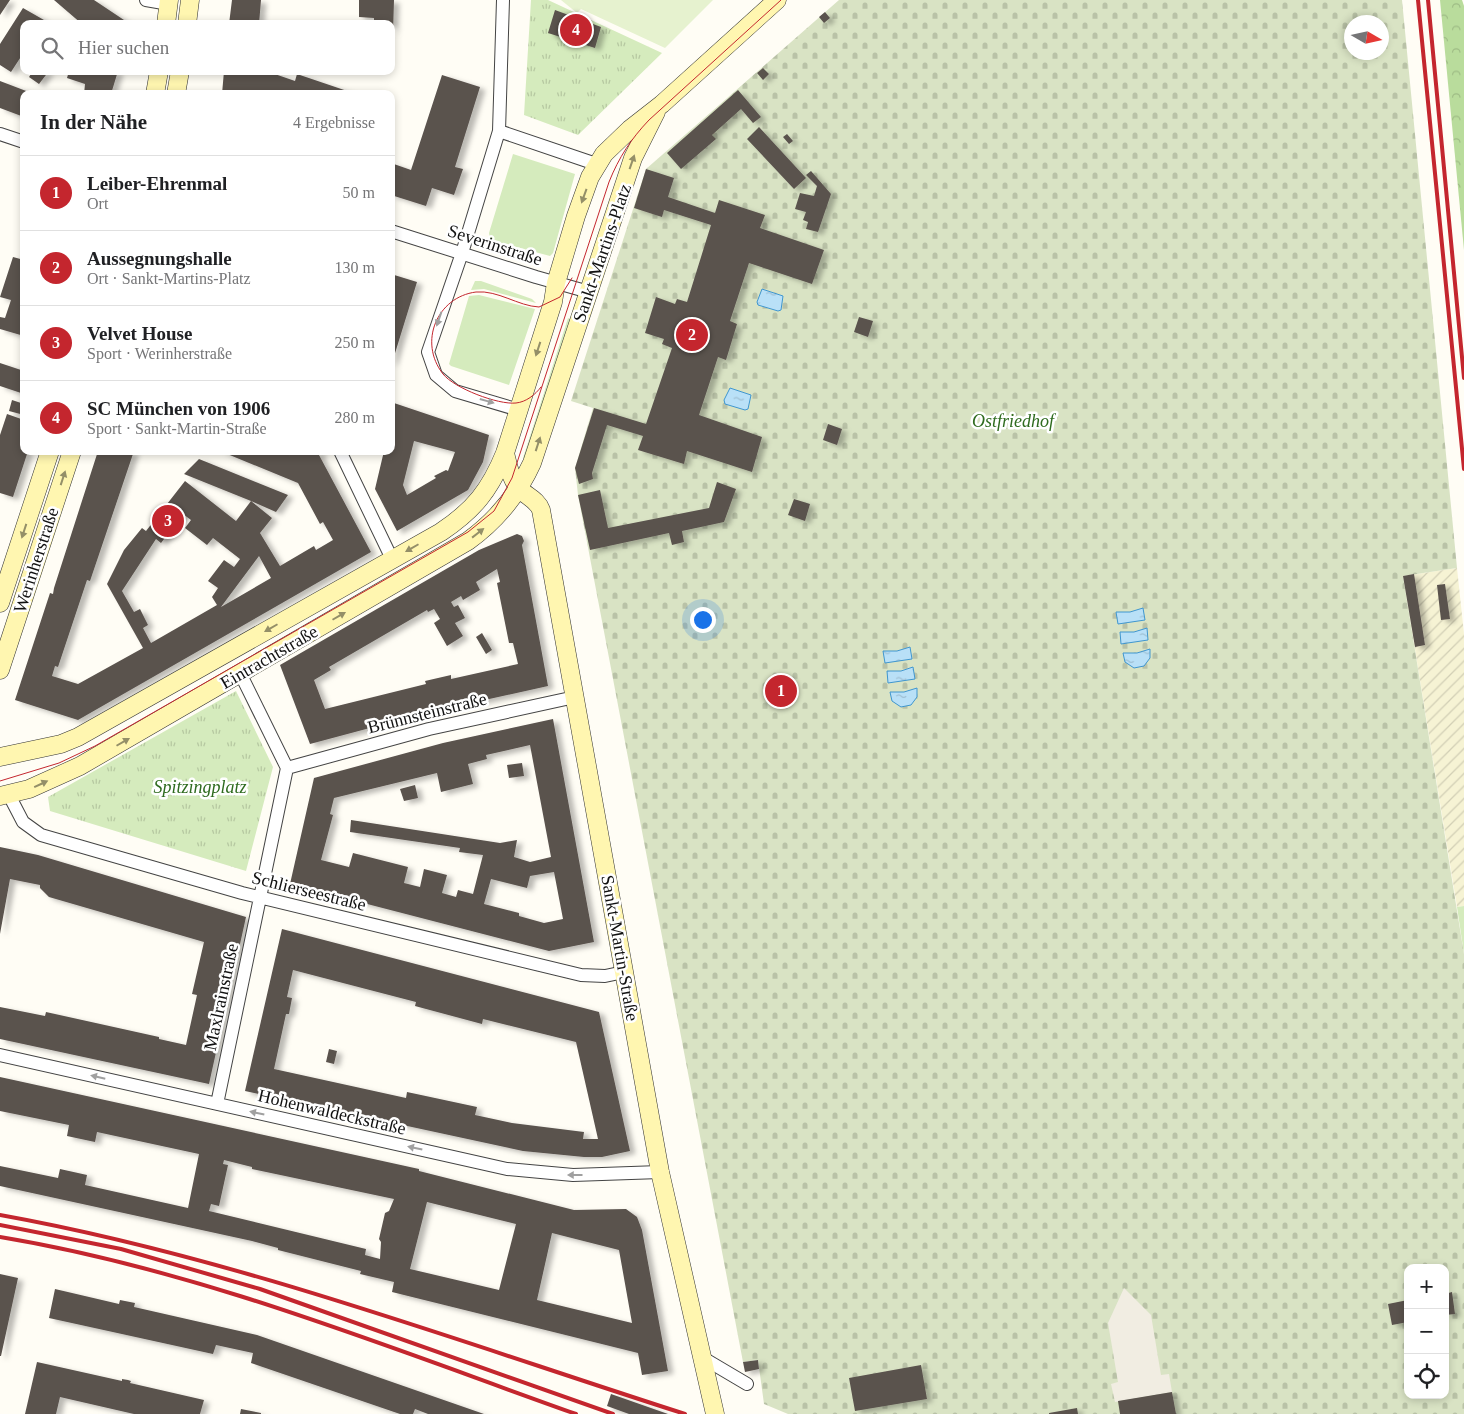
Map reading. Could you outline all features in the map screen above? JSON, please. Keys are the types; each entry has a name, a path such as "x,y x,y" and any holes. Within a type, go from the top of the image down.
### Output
{"main road":[{"path":"188,20 190,0"},
{"path":"662,104 777,0"},
{"path":"167,20 169,2"},
{"path":"156,90 158,75"},
{"path":"177,90 179,75"},
{"name":"Sankt-Martins-Platz","path":"505,453 553,302 556,283 576,216 596,164 630,128 662,104"},
{"name":"Sankt-Martins-Platz","path":"519,489 532,463 633,158 647,127 662,104"},
{"path":"484,496 519,489 512,478 505,453"},
{"name":"Eintrachtstraße","path":"0,757 62,744 78,737 457,521 484,496 496,476 505,453"},
{"name":"Werinherstraße","path":"0,603 49,455"},
{"name":"Werinherstraße","path":"0,670 71,455"},
{"name":"Eintrachtstraße","path":"4,796 29,790 80,766 468,541 504,511 519,489"},
{"name":"Sankt-Martin-Straße","path":"519,489 540,505 660,1172 715,1414"}],"street":[{"path":"146,0 169,2"},
{"path":"503,0 498,131 462,253 428,352 430,362 440,380 455,392 518,410"},
{"name":"Sankt-Martins-Platz","path":"498,131 596,164"},
{"path":"0,134 20,141"},
{"name":"Severinstraße","path":"395,232 589,292"},
{"path":"342,455 392,559"},
{"path":"240,673 288,768 260,898"},
{"name":"Brünnsteinstraße","path":"288,768 429,729 575,697"},
{"name":"Schlierseestraße","path":"4,796 23,822 41,835 260,898 581,975 605,976 624,972"},
{"name":"Maxlrainstraße","path":"217,1104 260,898"},
{"name":"Hohenwaldeckstraße","path":"0,1055 507,1169 573,1175 660,1172"},
{"path":"703,1358 747,1384"}],"shaded area":[{"path":"1457,568 1464,634 1464,906 1457,907 1403,576"},
{"path":"1124,1288 1151,1315 1161,1375 1169,1374 1172,1392 1115,1402 1111,1384 1118,1382 1108,1323"}],"green space":[{"path":"531,0 548,0 662,53 578,135 524,115"},
{"path":"561,0 713,0 665,48 581,9 577,13"},
{"name":"Ostfriedhof","path":"839,0 1402,0 1457,568 1403,576 1464,954 1464,1414 788,1414 764,1404 758,1360 743,1362 578,495 575,468 593,408 571,401 646,169"},
{"path":"1440,0 1462,0 1464,6 1464,250"},
{"path":"513,154 575,174 553,253 550,256 490,240 489,233"},
{"path":"475,281 481,281 532,299 536,303 484,289 471,290"},
{"path":"479,295 535,309 509,385 449,364 469,296"},
{"path":"568,318 572,320 525,459 523,458"},
{"name":"Spitzingplatz","path":"236,691 273,767 246,871 50,811 48,797"},
{"path":"1464,906 1464,954 1457,907"}],"water":[{"path":"762,289 783,296 781,310 778,311 758,305 757,302"},
{"path":"730,388 751,395 748,409 745,410 725,404 724,400"},
{"path":"1143,608 1145,620 1118,624 1116,612 1130,612"},
{"path":"1147,628 1148,640 1121,644 1120,632 1134,632"},
{"path":"910,647 912,659 885,663 883,651 897,651"},
{"path":"1150,649 1150,658 1144,666 1134,668 1125,662 1123,653 1137,653"},
{"path":"913,667 915,679 888,683 887,671 901,671"},
{"path":"917,688 917,697 911,705 901,707 892,701 890,692 904,692"}],"building":[{"path":"0,0 10,0 0,15"},
{"path":"54,0 94,0 124,20 77,20"},
{"path":"232,0 261,0 259,20 230,20"},
{"path":"359,0 394,0 393,20 374,20 374,18 359,17"},
{"path":"23,8 44,20 20,20 20,58 11,72 0,65 0,44"},
{"path":"555,10 601,27 595,48 548,33"},
{"path":"825,12 830,18 824,23 819,17"},
{"path":"763,68 769,74 763,80 757,73"},
{"path":"30,75 46,75 39,84 29,77"},
{"path":"68,75 117,75 112,90 84,90 85,84 67,78"},
{"path":"224,75 278,75 295,81 297,75 300,75 344,90 222,90"},
{"path":"442,75 480,87 455,167 463,169 454,195 432,188 426,206 395,196 395,164 411,170"},
{"path":"0,81 24,90 20,90 20,116 0,108"},
{"path":"738,90 761,117 753,123 741,109 712,135 716,139 681,169 667,153"},
{"path":"759,127 806,178 794,189 747,139"},
{"path":"787,134 793,141 789,144 783,137"},
{"path":"646,169 674,178 668,197 715,213 719,200 765,215 760,228 824,250 812,284 749,263 730,321 737,324 726,360 718,357 699,415 762,437 752,472 687,451 684,464 638,450 643,436 607,425 592,473 593,479 579,484 575,468 594,408 646,424 672,348 662,344 664,339 645,333 656,297 675,304 677,299 687,302 711,225 664,210 662,217 634,208"},
{"path":"811,171 831,194 818,232 806,229 808,222 803,220 806,212 795,209 800,193 814,196 817,186 806,175"},
{"path":"13,257 20,259 20,335 0,329 0,317 5,318 11,300 0,297"},
{"path":"395,275 417,282 395,353"},
{"path":"859,317 873,321 868,337 854,332"},
{"path":"0,363 20,370 20,393 0,386"},
{"path":"12,400 20,403 20,414 9,411"},
{"path":"395,403 489,435 483,462 468,490 397,531 375,489 383,455 395,455","holes":["414,441 455,452 448,471 446,470 434,476 436,478 407,495 403,485"]},
{"path":"7,414 20,419 20,455 27,455 13,497 0,493 0,435"},
{"path":"828,424 842,429 837,445 823,440"},
{"path":"97,455 133,455 90,581 87,580 58,667 55,666 52,676 78,684 143,648 107,584 124,550 142,528 146,531 185,481 236,521 251,501 272,518 260,533 280,566 314,546 316,550 333,540 323,522 320,524 298,483 230,455 319,455 371,552 78,720 15,700 50,593 53,594","holes":["183,514 191,520 185,528 207,545 213,538 240,559 234,567 224,560 208,581 218,588 212,597 217,605 151,643 143,628 148,625 140,609 134,612 122,591 156,539 161,543","259,556 271,578 221,607"]},
{"path":"199,459 288,495 276,512 184,474"},
{"path":"717,482 736,489 724,522 682,531 684,542 672,545 669,533 590,550 578,495 600,490 608,528 709,508"},
{"path":"794,499 810,504 805,521 788,515"},
{"path":"517,534 522,536 524,541 522,545 548,686 426,713 310,744 280,665 479,550","holes":["497,569 500,582 497,583 509,643 513,643 518,664 451,679 451,675 425,681 426,684 325,709 314,680 331,670 329,667 427,610 428,612 434,609 440,619 434,623 447,646 463,636 455,623 465,618 458,605 454,607 451,602 461,596 463,600 480,590 476,582"]},
{"path":"1414,574 1425,645 1415,647 1403,576"},
{"path":"1445,584 1450,619 1441,620 1437,585"},
{"path":"482,633 492,650 486,654 476,637"},
{"path":"553,719 594,942 549,951 290,884 314,778 443,743","holes":["530,745 551,857 530,862 514,857 517,840 500,843 351,820 350,832 460,848 459,852 483,855 473,894 458,890 456,897 442,893 447,875 424,869 420,887 404,883 408,867 353,853 349,867 321,860 333,815 330,814 334,798 437,773 441,792 473,784 468,764 487,759 486,755","554,872 563,919 544,923 519,916 519,913 484,904 491,879 527,888 530,876"]},
{"path":"522,763 524,776 509,778 507,765"},
{"path":"415,785 418,798 404,801 400,789"},
{"path":"0,847 38,855 246,917 209,1084 0,1039 0,1007 45,1016 46,1012 159,1037 159,1039 186,1045 197,995 192,994 204,942 49,897 40,888 40,885 10,879 0,934"},
{"path":"282,929 599,1012 630,1151 602,1157 584,1157 523,1151 245,1091","holes":["293,970 416,1002 415,1006 482,1024 483,1019 576,1042 598,1139 583,1139 584,1132 512,1123 475,1115 477,1107 407,1092 406,1098 274,1069 286,1014 289,1014 292,998 287,997"]},
{"path":"329,1049 337,1051 334,1064 326,1062"},
{"path":"0,1077 419,1169 419,1171 574,1210 626,1209 637,1217 642,1230 668,1371 642,1375 638,1353 392,1292 394,1282 360,1274 361,1271 278,1250 278,1248 0,1186 0,1166 58,1178 60,1169 87,1175 85,1185 188,1208 199,1154 97,1132 95,1142 67,1136 69,1125 0,1111","holes":["224,1160 252,1167 252,1169 394,1199 389,1211 385,1213 379,1239 381,1242 380,1259 365,1255 366,1249 209,1211 211,1204 219,1206 228,1165 223,1164","427,1202 516,1224 499,1290 410,1269","552,1233 619,1250 632,1323 537,1300"]},
{"path":"0,1274 18,1278 1,1356 0,1356"},
{"path":"55,1289 119,1304 120,1300 135,1303 134,1307 257,1335 484,1414 428,1414 415,1409 413,1414 400,1414 251,1363 253,1353 216,1345 213,1354 49,1318"},
{"path":"1452,1292 1455,1314 1449,1315 1449,1293"},
{"path":"1404,1301 1404,1323 1392,1325 1388,1304"},
{"path":"758,1360 759,1369 745,1372 743,1362"},
{"path":"37,1362 122,1381 122,1379 128,1380 131,1381 130,1383 204,1400 200,1414 134,1414 60,1397 56,1414 25,1414"},
{"path":"921,1365 927,1399 855,1411 849,1378"},
{"path":"1172,1392 1176,1414 1120,1414 1118,1401"},
{"path":"611,1394 668,1414 629,1414 607,1406"},
{"path":"1077,1408 1078,1414 1049,1414 1049,1413"},
{"path":"241,1409 261,1413 261,1414 240,1414"}],"tram line":[{"path":"0,781 59,763 95,746 468,532 494,511 512,478 609,182 621,156 649,120 781,0"},
{"path":"541,387 527,400 516,403 499,401 466,390 443,374 432,348 432,335 442,312 451,302 462,296 476,292 492,293 523,304 539,307 560,297 572,278"}],"railway":[{"path":"1418,0 1464,469"},
{"path":"1428,0 1464,378"},
{"path":"0,1215 87,1233 260,1277 431,1330 685,1414"},
{"path":"0,1225 121,1249 260,1289 613,1414"},
{"path":"0,1237 74,1251 220,1290 363,1337 576,1414"}],"place":[{"name":"SC München von 1906","path":"576,30"},
{"name":"Aussegnungshalle","path":"692,335"},
{"name":"Velvet House","path":"168,521"},
{"name":"Leiber-Ehrenmal","path":"781,691"}]}
